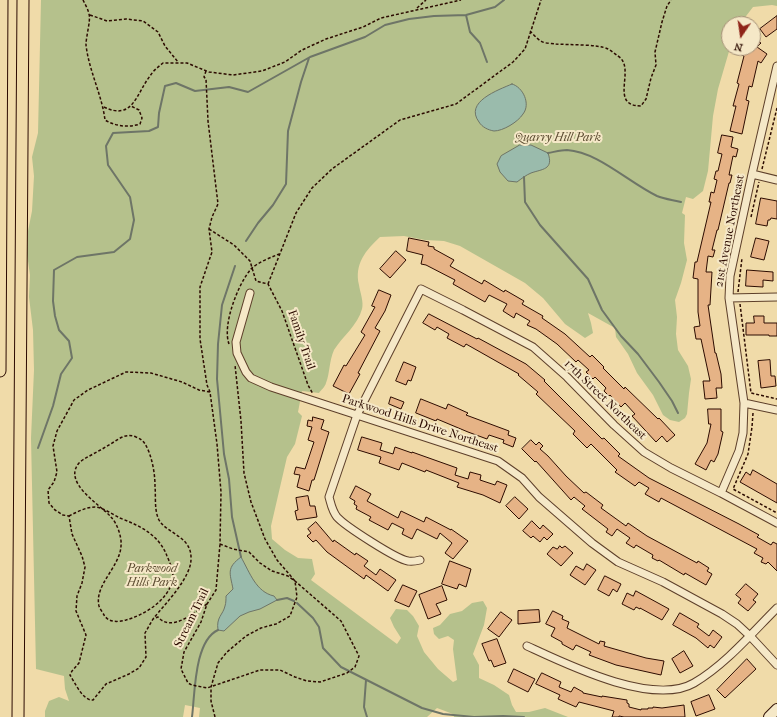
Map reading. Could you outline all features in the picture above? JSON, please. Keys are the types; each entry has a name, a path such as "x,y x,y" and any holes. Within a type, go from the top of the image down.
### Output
{"main road":[{"path":"0,371 2,0"},
{"path":"18,717 23,0"},
{"path":"768,717 777,709"}],"street":[{"name":"21st Avenue Northeast","path":"721,492 739,451 743,433 744,403 728,298 730,276 777,66"},
{"path":"752,174 777,180"},
{"name":"17th Street Northeast","path":"357,415 421,290 463,310 533,347 567,377 614,425 644,452 671,468 721,492 777,523"},
{"name":"Parkwood Hills Drive Northeast","path":"250,293 236,342 237,353 246,372 251,378 271,387 498,462 522,478 539,496 592,543 618,562 663,582 722,614 737,624 750,636 777,665"},
{"path":"728,298 777,298"},
{"path":"744,403 777,410"},
{"path":"357,415 329,497 331,507 337,517 347,526 399,558 410,562 420,560"},
{"path":"527,646 602,678 632,686 658,690 675,690 693,684 714,670 777,608"}],"path":[{"path":"83,0 90,15 86,45 95,84 104,107 105,120 112,124 132,127 140,124 142,118 138,110 131,106"},
{"path":"415,9 426,0"},
{"path":"104,107 117,112 131,106 150,75 163,62 186,63 206,71 233,74 262,71 285,62 302,50 326,38 363,27 381,18 415,9 461,0"},
{"path":"268,284 296,213 312,188 332,169 400,120 456,104 513,62 525,50 541,0"},
{"path":"530,31 542,42 572,46 599,46 622,58 626,66 624,88 627,100 629,104 633,106 641,106 646,99 651,78 656,66 655,52 662,22 667,6 671,0"},
{"path":"90,15 107,21 126,18 144,20 158,32 165,46 178,62"},
{"path":"206,71 204,77 206,79 207,86 208,121 218,204 212,217 209,229 234,245 250,260 252,268"},
{"path":"750,220 777,108"},
{"name":"Stream Trail","path":"209,229 212,252 200,287 200,339 206,385 210,392 217,444 221,492 220,544 216,590 207,604 201,622 184,652 181,669 192,686 207,688 260,670 280,670 307,681 320,682 347,673 355,667 359,656 341,621 288,576 272,571 260,563 249,552 233,549 220,544"},
{"path":"229,345 226,334 238,290 252,268 279,254"},
{"path":"742,256 738,292 751,394 777,400"},
{"name":"Family Trail","path":"252,268 256,281 268,284 282,311 308,385 318,402"},
{"path":"215,717 211,701 211,687 218,663 226,652 246,636 261,628 276,624 290,616 297,597 295,581 277,560 264,539 251,502 244,473 241,421 234,364"},
{"path":"69,516 72,534 82,556 85,567 82,583 77,596 76,611 86,635 80,663 70,675 86,698 94,700 106,684 140,668 146,657 145,633 153,619 181,584 189,570 191,558 189,547 182,538 162,524 158,519 155,503 153,464 146,444 139,438 131,435 121,437 83,459 78,465 75,473 77,481 83,492 102,508 112,518 119,532 121,545 118,559 100,590 99,606 106,618 115,622 126,620 140,614 156,604 168,594 173,580 171,564 163,548 154,536 140,526 102,508 93,507 69,516 63,515 55,510 49,503 48,490 54,482 57,472 53,446 63,419 74,400 88,390 126,372 151,373 182,382 199,390 210,392"},
{"path":"759,414 753,413 748,454 733,489 777,513"},
{"path":"153,619 158,617 168,624 178,622 207,604"}],"green space":[{"path":"41,0 777,0 777,6 772,5 753,7 746,16 721,16 721,56 728,56 718,89 713,116 708,171 703,191 693,199 686,197 682,213 685,215 684,243 687,260 675,300 678,350 688,366 691,379 687,414 685,418 679,422 670,420 663,415 653,395 637,373 628,354 616,337 615,328 588,313 593,333 585,338 565,324 543,298 525,283 460,246 444,241 425,240 404,236 380,237 362,258 358,270 363,303 360,315 334,350 324,387 319,393 302,391 298,412 302,416 295,444 287,457 271,526 272,539 285,550 298,558 312,559 315,574 311,580 397,644 401,638 390,618 396,609 407,610 419,626 417,636 424,652 438,669 453,682 457,680 453,649 454,640 448,636 439,639 434,634 433,628 440,625 450,614 462,611 472,603 483,601 487,608 484,625 473,654 479,665 479,678 494,685 509,695 516,712 529,712 545,708 568,717 454,717 453,714 437,708 427,717 199,717 200,708 185,705 183,717 45,717 45,711 49,701 59,697 69,701 65,689 64,676 36,669 31,438 34,370 33,330 29,297 30,275 27,254 34,176 32,157 38,133"}],"shaded area":[{"path":"512,84 516,86 525,96 526,106 523,114 514,123 498,131 485,128 480,124 476,115 476,108 479,103 491,93"},
{"path":"520,145 531,145 548,153 548,166 529,174 517,182 508,181 500,172 497,164 501,156"},
{"path":"241,557 258,586 268,594 274,596 277,600 260,609 240,616 224,631 218,630 218,622 225,606 226,596 233,589 230,571 233,564"}],"building":[{"path":"777,16 777,29 766,37 761,28"},
{"path":"761,50 767,54 761,63 758,61 752,87 749,86 746,100 749,101 742,134 730,131 736,106 733,106 739,84 737,83 744,56 761,56"},
{"path":"722,135 733,137 731,147 738,149 736,157 733,156 729,175 732,175 712,250 715,250 713,257 708,256 706,272 712,272 710,305 708,305 715,353 721,374 722,388 716,388 717,398 705,399 703,381 710,381 701,339 696,339 694,327 700,326 698,312 698,279 693,278 695,262 697,262 711,202 709,202 711,192 714,193 717,180 714,179 716,171 718,171 722,154 718,153"},
{"path":"761,198 777,201 777,219 771,218 768,220 767,226 756,224"},
{"path":"409,238 429,242 428,246 434,247 434,249 454,260 450,266 482,284 484,280 504,292 505,290 524,301 522,304 543,316 542,318 565,334 590,357 592,355 624,389 625,387 675,435 667,442 662,436 656,442 632,416 635,414 625,403 621,407 604,391 606,388 595,377 593,379 586,372 589,370 578,360 576,362 557,344 536,329 527,325 530,321 516,313 514,318 503,311 507,304 489,295 485,302 453,284 455,280 426,265 421,264 423,255 407,251"},
{"path":"756,238 769,241 764,260 751,257"},
{"path":"396,251 406,260 390,278 380,269"},
{"path":"747,270 773,272 773,281 763,280 763,287 746,286"},
{"path":"379,290 391,295 385,311 375,328 380,331 349,394 333,386 344,365 346,366 365,335 361,332 375,307 372,306"},
{"path":"429,314 526,364 545,380 544,381 602,439 604,438 620,454 618,456 649,478 739,524 759,535 757,537 771,545 773,542 777,544 777,571 768,562 766,564 761,562 763,558 754,553 757,549 661,498 659,502 645,494 649,488 639,482 635,486 615,472 617,470 591,444 587,448 573,434 575,431 536,394 538,392 518,375 519,374 466,344 464,347 447,338 449,334 437,327 435,330 423,323"},
{"path":"754,316 764,316 764,323 777,323 777,336 746,335 746,323 754,323"},
{"path":"770,360 771,376 775,376 776,386 761,388 758,361"},
{"path":"404,362 416,367 411,381 408,380 406,385 396,381"},
{"path":"391,397 404,402 401,409 389,404"},
{"path":"421,399 446,409 448,404 468,413 466,415 509,431 508,435 516,438 513,447 503,443 504,440 489,435 487,439 437,419 436,421 416,413"},
{"path":"708,409 721,409 721,431 723,432 718,454 714,462 711,460 706,470 695,464 707,443 711,424 709,424"},
{"path":"313,417 324,420 321,429 329,432 314,480 312,480 309,491 297,487 300,475 294,474 296,467 305,469 314,442 308,440 312,427 307,426 308,420 312,421"},
{"path":"362,437 382,443 380,450 393,454 395,447 457,468 455,475 468,479 470,472 481,475 480,480 495,485 497,481 507,485 500,503 483,495 457,487 459,483 426,470 425,472 402,463 399,470 379,463 381,457 358,450"},
{"path":"531,440 536,445 539,442 543,446 540,449 566,476 584,493 586,492 603,505 601,508 626,526 628,523 647,536 709,568 707,571 712,574 706,585 685,573 684,575 659,560 658,561 652,558 653,555 636,545 634,548 626,543 630,538 617,529 612,536 606,532 608,529 582,509 585,506 574,497 571,500 536,461 535,462 522,449"},
{"path":"753,470 777,484 777,503 740,482 746,472 750,475"},
{"path":"356,486 371,494 367,501 398,518 401,511 424,522 426,517 451,529 468,541 453,559 445,553 452,543 440,533 437,539 417,529 412,539 402,534 404,529 392,523 388,530 369,520 371,517 356,509 357,506 354,504 355,501 350,498"},
{"path":"308,496 310,506 315,506 317,517 297,520 295,511 298,510 296,498"},
{"path":"515,497 528,509 519,519 506,506"},
{"path":"532,521 540,529 543,525 553,534 547,540 544,537 540,542 533,536 531,538 523,531"},
{"path":"316,522 333,542 334,540 355,555 356,553 368,561 364,566 376,575 380,569 396,580 388,591 366,575 364,579 327,552 316,540 313,542 307,536 311,533 308,529"},
{"path":"560,546 562,548 565,546 573,553 561,566 547,554 553,547 557,549"},
{"path":"450,561 471,569 466,587 459,584 457,589 442,584"},
{"path":"587,564 596,570 585,585 570,575 576,566 583,570"},
{"path":"605,576 621,584 617,592 613,589 609,596 598,590"},
{"path":"746,584 758,594 753,600 756,602 748,611 738,603 741,599 736,595"},
{"path":"403,585 417,591 409,607 395,601"},
{"path":"442,586 447,600 436,604 441,614 428,619 419,595"},
{"path":"636,591 669,609 662,620 640,608 636,607 634,610 622,604 627,593 633,596"},
{"path":"539,610 540,622 518,624 518,611"},
{"path":"553,611 563,616 562,619 569,622 567,628 599,644 600,641 605,642 604,646 646,658 664,661 661,675 616,665 589,655 591,652 576,645 573,650 562,644 562,642 551,636 555,628 546,624"},
{"path":"501,612 512,620 499,637 488,629"},
{"path":"680,613 699,624 697,627 709,636 713,630 722,637 714,648 710,645 708,648 696,638 673,625"},
{"path":"497,639 506,663 494,667 491,660 489,661 482,644"},
{"path":"684,651 693,666 680,673 672,659"},
{"path":"747,659 756,669 725,698 717,690"},
{"path":"514,669 535,679 528,692 508,682"},
{"path":"542,673 561,682 559,687 571,692 574,687 583,693 627,700 629,707 641,710 653,707 662,708 684,705 685,717 612,717 614,711 579,702 576,707 558,699 560,695 536,684"},
{"path":"709,695 715,709 696,716 691,702"}],"waterway":[{"path":"38,448 53,406 61,374 72,358 69,341 59,330 55,316 53,301 54,270 77,257 114,252 130,239 134,220 130,197 108,165 106,146 113,133 149,131 158,127 159,113 165,86 176,83 195,91 229,87 248,92 310,57 365,37 385,25 409,19 434,16 466,15 495,7 504,0"},
{"path":"466,15 470,32 480,43 487,62"},
{"path":"246,241 258,223 273,205 286,184 288,131 309,58"},
{"path":"548,153 567,150 590,156 613,168 657,196 681,202"},
{"path":"524,177 525,202 540,225 588,279 602,310 621,336 638,354 659,382 678,413"},
{"path":"235,266 222,305 218,344 217,379 232,517 241,557"},
{"path":"277,600 287,598 294,601"},
{"path":"297,603 313,618 319,627 323,648 341,667 422,708 443,714 474,717 524,717"},
{"path":"192,717 195,682 200,656 204,645 210,636 218,630"},
{"path":"366,680 364,707 367,717"}],"park label":[{"name":"Quarry Hill Park","path":"558,138"},
{"name":"Parkwood Hills Park","path":"152,576"}]}
